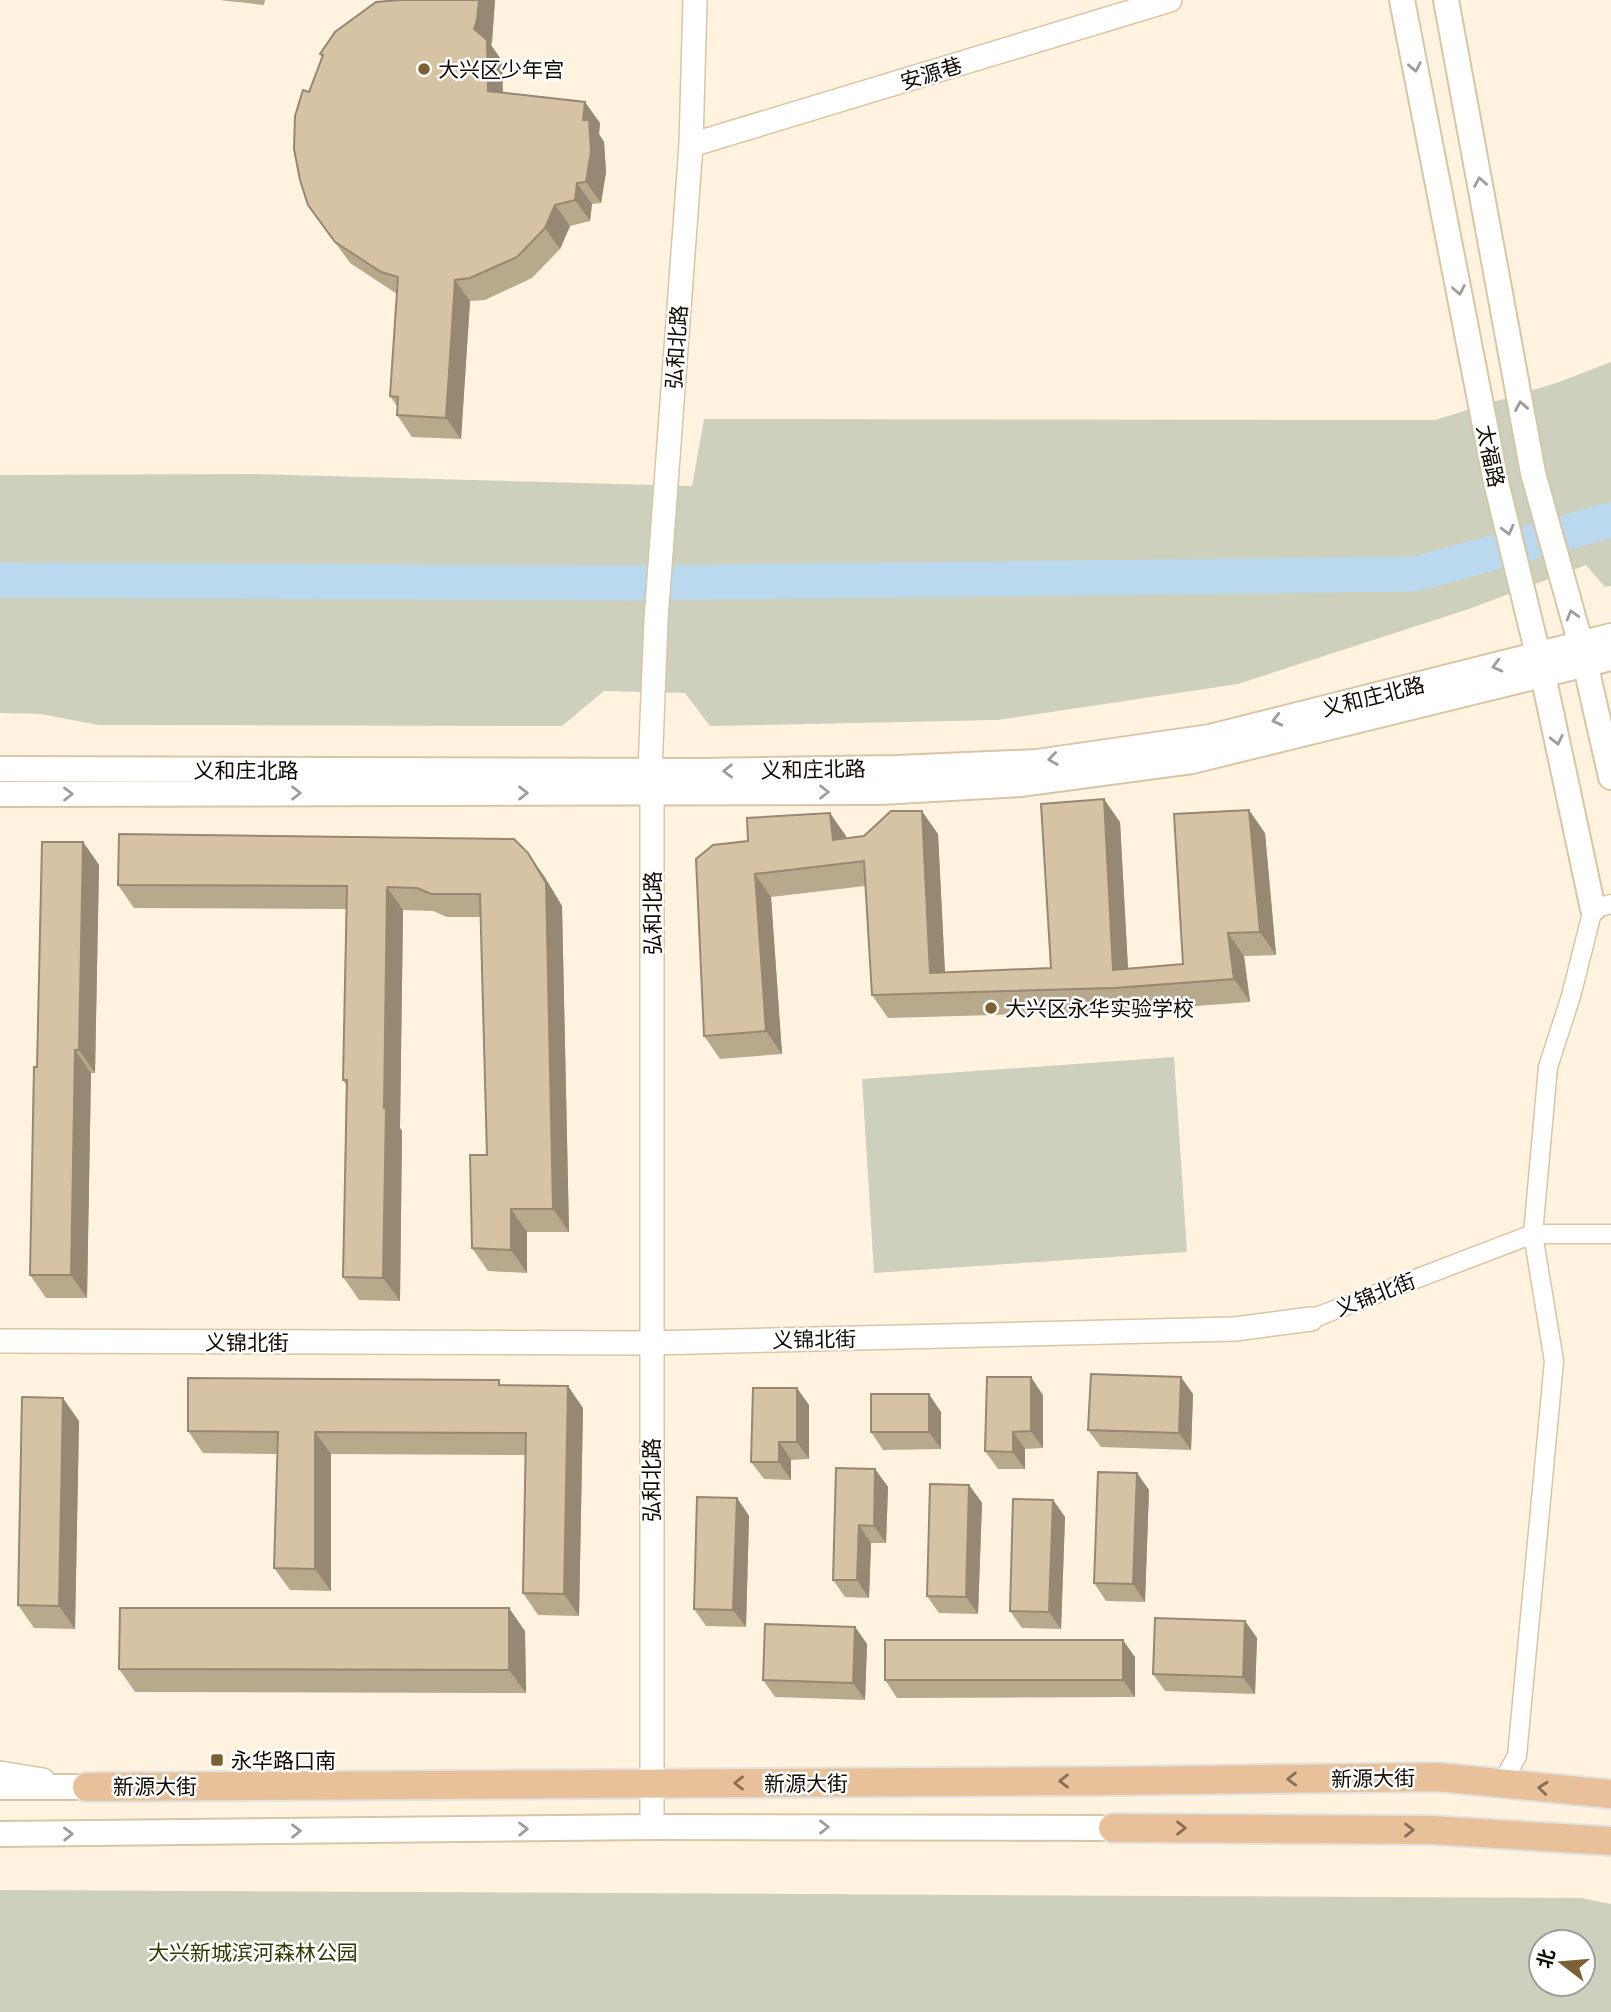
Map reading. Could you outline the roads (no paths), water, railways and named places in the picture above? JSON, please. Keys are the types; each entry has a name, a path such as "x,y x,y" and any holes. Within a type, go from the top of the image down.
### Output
{"main road":[{"name":"太福路","path":"1402,0 1496,482 1602,906"},
{"name":"太福路","path":"1446,0 1533,473 1583,655 1611,777"},
{"name":"义和庄北路","path":"0,769 651,782 880,792 1020,784 1192,761 1583,655 1611,636"},
{"name":"义和庄北路","path":"1583,655 1611,658"},
{"name":"义和庄北路","path":"0,794 651,782"},
{"name":"新源大街","path":"0,1787 1437,1777 1611,1794"},
{"path":"0,1834 652,1827 1113,1828 1430,1830 1611,1841"}],"street":[{"name":"弘和北路","path":"652,1827 651,782 656,620 691,145 695,0"},
{"name":"安源巷","path":"691,145 1170,0"},
{"path":"1501,1784 1517,1756 1554,1361 1534,1234 1548,1067 1602,906"},
{"name":"义锦北街","path":"0,1341 651,1343 1236,1329 1311,1319 1534,1234 1611,1234"},
{"path":"0,1773 87,1787"}],"waterway":[{"path":"0,580 631,583 1416,574 1611,520"}],"place":[{"name":"大兴区少年宫","path":"424,69"},
{"name":"大兴区永华实验学校","path":"991,1008"},
{"name":"永华路口南","path":"217,1760"}],"park label":[{"name":"大兴新城滨河森林公园","path":"253,1952"}]}
